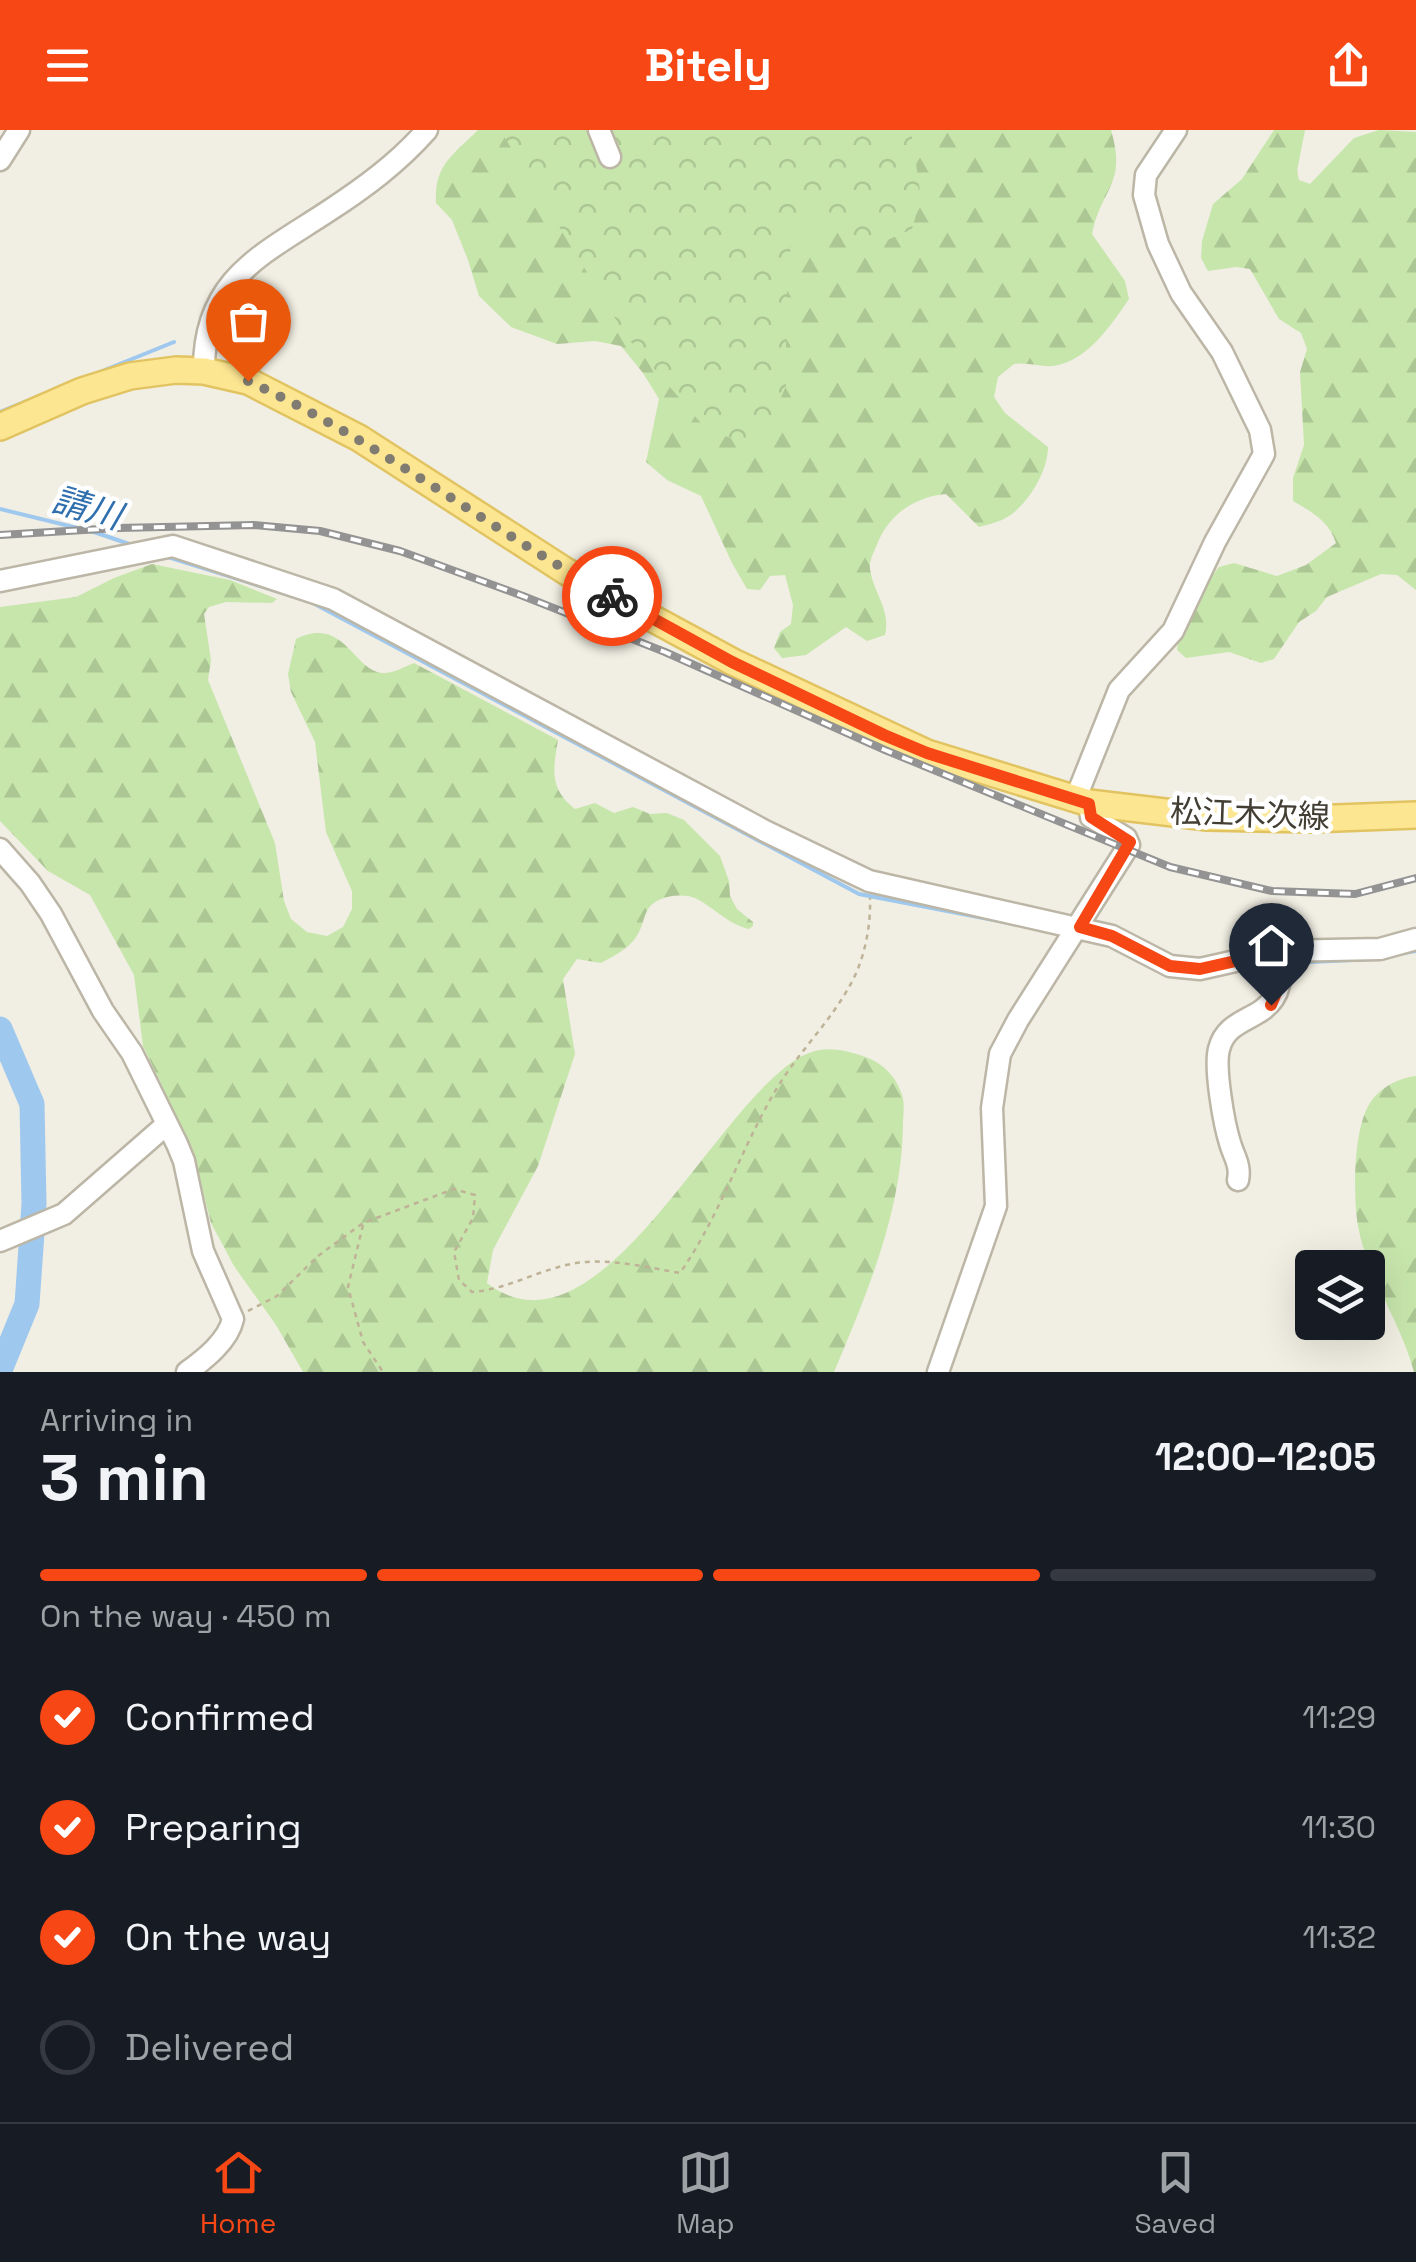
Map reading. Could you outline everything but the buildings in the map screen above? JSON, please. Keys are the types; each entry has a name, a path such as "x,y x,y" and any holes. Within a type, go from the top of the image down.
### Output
{"main road":[{"name":"松江木次線","path":"0,427 82,391 130,376 204,371 248,381 359,438 567,572 749,670 927,753 1082,802 1208,817 1416,815"}],"street":[{"path":"0,160 19,130"},
{"path":"204,371 207,325 235,278 267,250 374,181 427,130"},
{"path":"599,130 610,158"},
{"path":"938,1372 996,1206 992,1108 1000,1054 1130,842 1091,817 1082,802 1120,690 1173,630 1215,542 1264,454 1260,430 1222,352 1181,294 1158,244 1144,194 1146,175 1176,130"},
{"path":"0,581 173,546 301,587 332,599 869,882 1075,934 1112,936 1170,966 1200,969 1380,948 1416,939"},
{"path":"0,849 30,883 103,1011 132,1053 184,1161 203,1250 233,1319 212,1351 187,1372"},
{"path":"1238,1180 1240,1168 1230,1142 1218,1052 1231,1032 1271,1005 1279,986 1281,958"},
{"path":"0,1242 64,1214 166,1126"}],"path":[{"path":"233,1319 277,1296 318,1256 364,1224 454,1189 474,1195 473,1218 454,1252 460,1280 472,1292 500,1289 570,1264 599,1262 680,1273 701,1243 743,1148 778,1085 851,986 870,916 869,882"},
{"path":"364,1224 348,1288 364,1342 383,1372"}],"green space":[{"path":"478,130 528,130 764,248 888,130 1111,130 1115,174 1092,234 1125,281 1129,299 1097,340 1077,357 1053,366 1014,364 998,377 994,397 1005,413 1048,447 1040,478 1027,499 1011,515 979,527 946,494 912,504 887,526 871,560 872,578 886,617 885,635 867,641 846,627 806,655 782,658 774,648 780,632 791,624 793,605 785,575 770,576 760,590 747,589 701,496 667,480 646,462 659,399 621,346 595,341 557,344 511,327 479,296 452,220 436,203 442,170"},
{"path":"500,130 911,130 921,198 912,229 865,250 830,223 792,228 786,306 786,386 766,433 736,440 706,429 626,336"},
{"path":"1274,130 1305,130 1297,171 1299,180 1310,184 1354,138 1379,130 1416,132 1416,590 1397,575 1381,574 1327,597 1316,611 1299,622 1274,659 1261,663 1229,652 1186,658 1177,650 1178,640 1201,590 1219,567 1234,563 1277,576 1306,565 1336,543 1324,523 1293,501 1293,478 1304,445 1300,372 1307,349 1301,333 1279,319 1250,269 1208,271 1201,258 1213,204 1242,179"},
{"path":"152,564 230,580 277,599 272,603 226,602 209,607 204,614 211,660 208,680 275,843 284,901 291,919 307,932 327,936 343,927 352,909 352,891 326,832 315,742 291,692 288,674 296,639 312,633 337,638 372,670 382,673 414,663 558,740 555,778 561,794 575,809 595,803 614,813 633,807 650,814 667,813 684,820 720,856 730,896 753,926 749,929 734,923 693,897 661,899 649,908 639,933 627,947 601,963 577,959 563,979 575,1054 538,1166 493,1250 487,1283 530,1300 573,1289 616,1258 658,1214 775,1076 809,1053 824,1049 846,1051 874,1061 889,1072 902,1095 903,1114 901,1157 889,1220 870,1282 834,1372 303,1372 276,1325 234,1266 211,1223 193,1151 143,1046 134,975 90,895 48,871 0,821 0,607 76,597"},
{"path":"1416,1076 1416,1372 1385,1300 1385,1250 1364,1250 1356,1213 1357,1145 1364,1115 1379,1092"}],"waterway":[{"path":"90,376 174,342"},
{"path":"0,412 44,394"},
{"name":"請川","path":"0,509 135,546"},
{"path":"168,557 311,602 859,894 1020,925"},
{"path":"1103,943 1171,976"},
{"path":"1398,954 1416,951"},
{"path":"1289,963 1374,959"},
{"path":"1254,967 1274,964"},
{"path":"0,1029 32,1104 34,1204 27,1304 0,1370"}],"railway":[{"path":"0,535 254,525 320,531 400,551 665,652 885,750 1170,867 1272,891 1355,894 1416,878"}],"way so far":[{"path":"248,381 359,438 567,572 612,596"}],"route":[{"path":"612,596 732,662 884,735 927,753 1089,804 1091,817 1130,842 1080,927 1112,936 1170,966 1200,969 1280,951 1279,986 1271,1005"}]}
